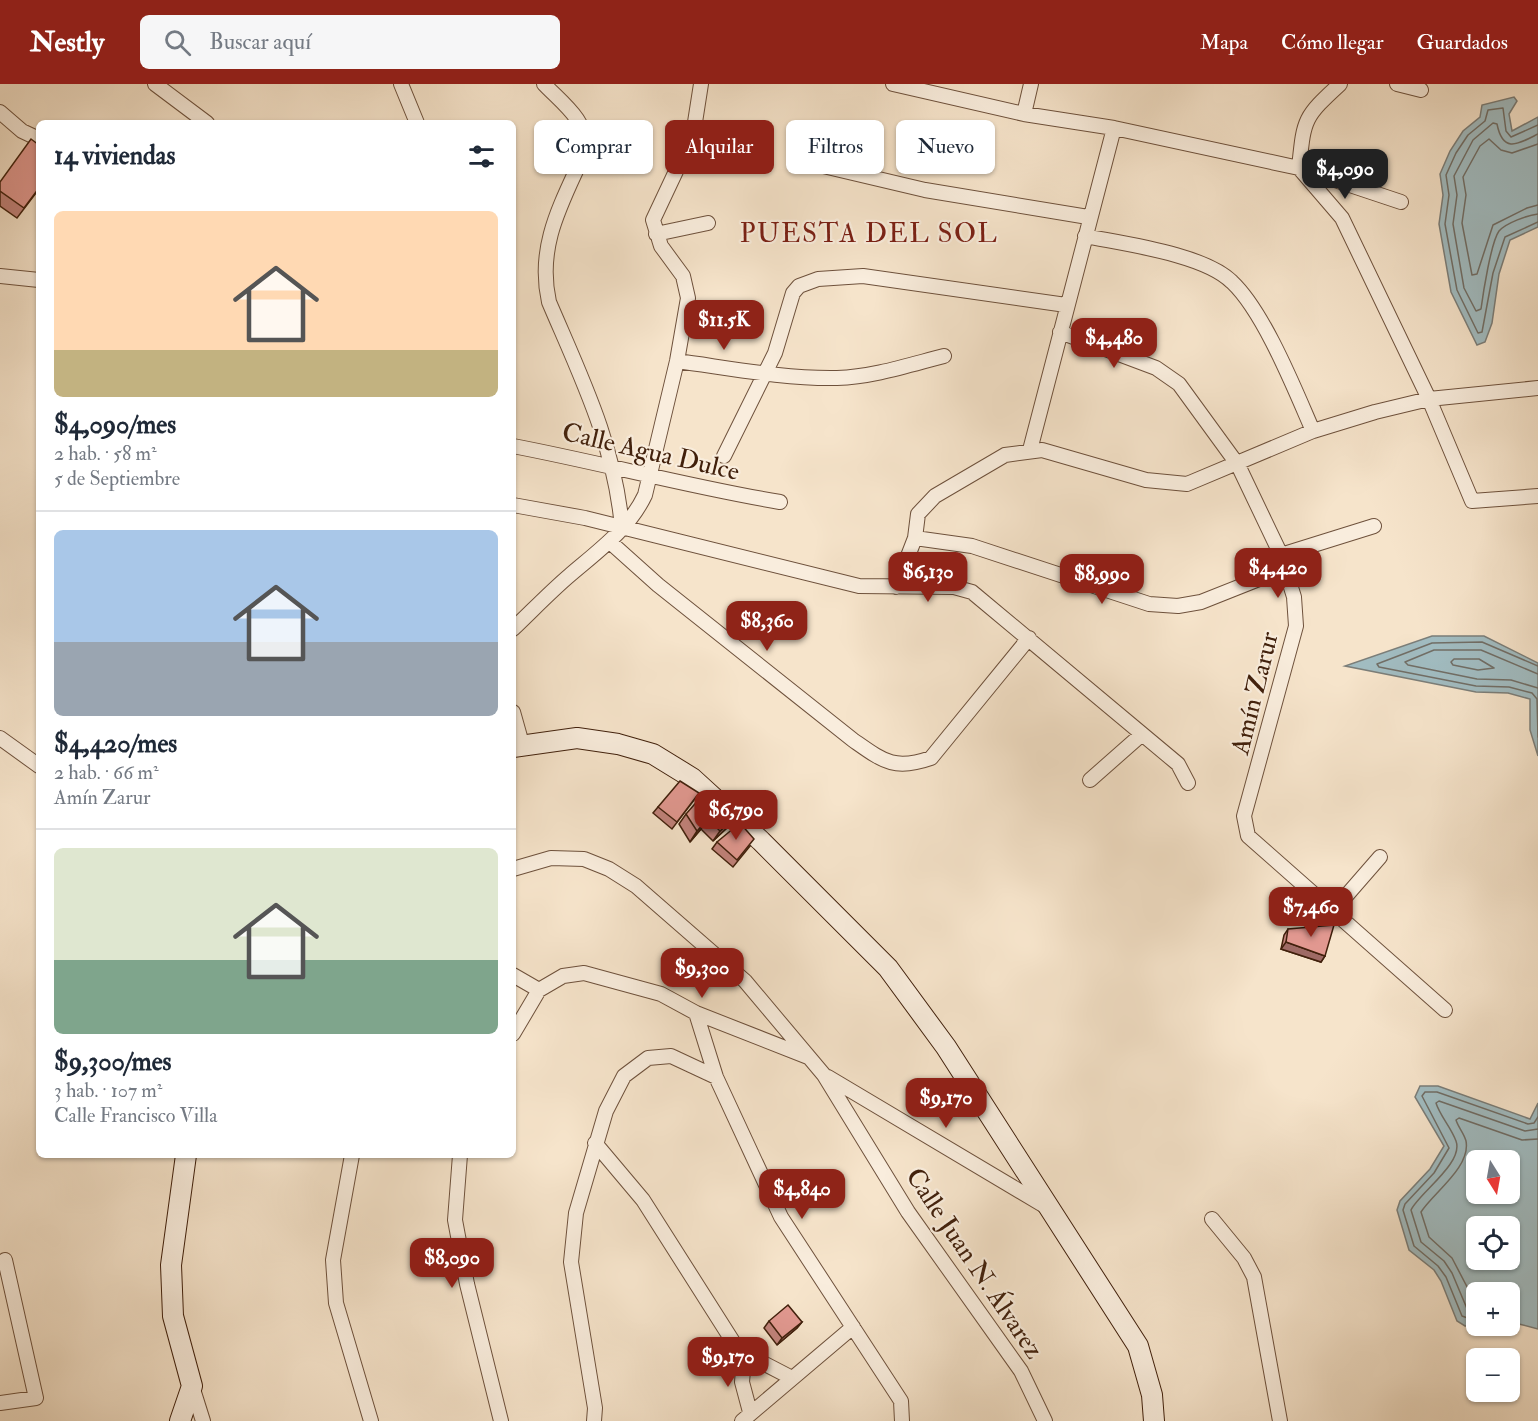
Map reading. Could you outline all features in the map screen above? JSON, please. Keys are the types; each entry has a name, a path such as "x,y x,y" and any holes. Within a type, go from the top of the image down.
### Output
{"street":[{"path":"155,84 203,120"},
{"path":"401,84 416,120"},
{"path":"544,84 582,124 587,137 586,149 549,238 544,280 549,302 605,435 614,465 622,528"},
{"path":"516,626 569,576 610,542 638,511 650,475 677,361 688,298 688,288 656,234 653,220 693,135 701,84"},
{"path":"893,84 1024,114 1114,128 1299,168 1401,202"},
{"path":"1024,114 1031,84"},
{"path":"1340,84 1315,106 1304,124 1299,168 1342,218 1429,399 1472,501 1538,496"},
{"path":"1397,84 1421,90"},
{"path":"0,112 22,131 36,138"},
{"path":"1030,450 1088,217 1114,128"},
{"path":"857,174 925,190 1088,217"},
{"path":"656,234 708,223"},
{"path":"1084,236 1190,259 1232,281 1249,303 1285,368 1313,431"},
{"path":"0,276 36,280"},
{"path":"724,456 768,368 793,293 799,286 818,279 863,276 1066,305"},
{"name":"Amín Zarur","path":"1060,332 1156,368 1179,384 1238,465 1281,555 1294,597 1296,626 1244,816 1244,826 1248,836 1333,910"},
{"path":"677,361 768,368 837,378 872,374 944,356"},
{"path":"896,587 915,538 918,514 935,496 1005,455 1042,450 1146,480 1187,484 1238,465 1313,431 1429,399 1538,388"},
{"name":"Calle Agua Dulce","path":"516,447 614,465 703,489 780,502"},
{"path":"516,506 622,528 859,586 954,587 972,592 1178,764 1188,783"},
{"path":"1281,555 1374,526"},
{"path":"915,538 972,546 1149,604 1178,606 1201,602 1284,569"},
{"path":"610,542 658,585 882,761 897,765 915,764 931,758 1029,638"},
{"path":"1090,780 1141,735"},
{"path":"0,738 36,764"},
{"path":"518,746 578,738 618,744 653,754 692,778 760,841 888,968 946,1047 1138,1346 1152,1395 1154,1421"},
{"path":"1380,857 1333,910 1445,1010"},
{"name":"Calle Juan N. Álvarez","path":"516,868 551,858 584,859 609,869 636,886 745,981 824,1075 908,1212 1022,1371 1045,1421"},
{"path":"516,1029 539,990 563,976 584,973 661,994 696,1013 811,1058"},
{"path":"516,977 539,990"},
{"path":"696,1013 716,1077 781,1217 901,1401 902,1421"},
{"path":"594,1421 595,1408 571,1262 576,1213 606,1111 624,1076 648,1058 671,1056 716,1077"},
{"path":"824,1075 1052,1211"},
{"path":"595,1143 643,1200 744,1359 742,1382 746,1417"},
{"path":"186,1158 171,1265 173,1316 203,1421"},
{"path":"351,1158 333,1260 336,1303 371,1421"},
{"path":"460,1158 455,1220 467,1284 501,1421"},
{"path":"1212,1219 1244,1258 1254,1277 1281,1421"},
{"path":"0,1403 36,1398 5,1260"},
{"path":"746,1417 853,1327"},
{"path":"744,1359 765,1364 792,1378"},
{"path":"180,1421 192,1386"}],"water":[{"path":"1514,97 1517,101 1509,114 1512,131 1538,117 1538,227 1510,240 1499,274 1492,323 1485,342 1477,345 1451,292 1439,224 1443,195 1440,174 1450,151 1463,131 1480,117 1482,105"},
{"path":"1432,636 1484,636 1538,663 1538,756 1530,730 1530,699 1508,693 1476,692 1345,666"},
{"path":"1420,1086 1438,1086 1530,1119 1538,1103 1538,1329 1520,1324 1520,1282 1466,1282 1465,1326 1457,1321 1441,1281 1434,1270 1409,1250 1397,1210 1400,1201 1430,1169 1444,1146 1415,1097"}],"building":[{"path":"31,139 36,143 36,192 24,208 0,191 0,182"},
{"path":"680,781 699,793 677,822 658,807"},
{"path":"720,795 736,816 720,831 708,819 697,831 686,814 701,797"},
{"path":"740,823 754,839 737,860 717,842"},
{"path":"1334,925 1325,956 1286,942 1288,929"},
{"path":"788,1305 802,1322 782,1338 769,1321"}],"district":[{"name":"PUESTA DEL SOL","path":"869,233"}]}
